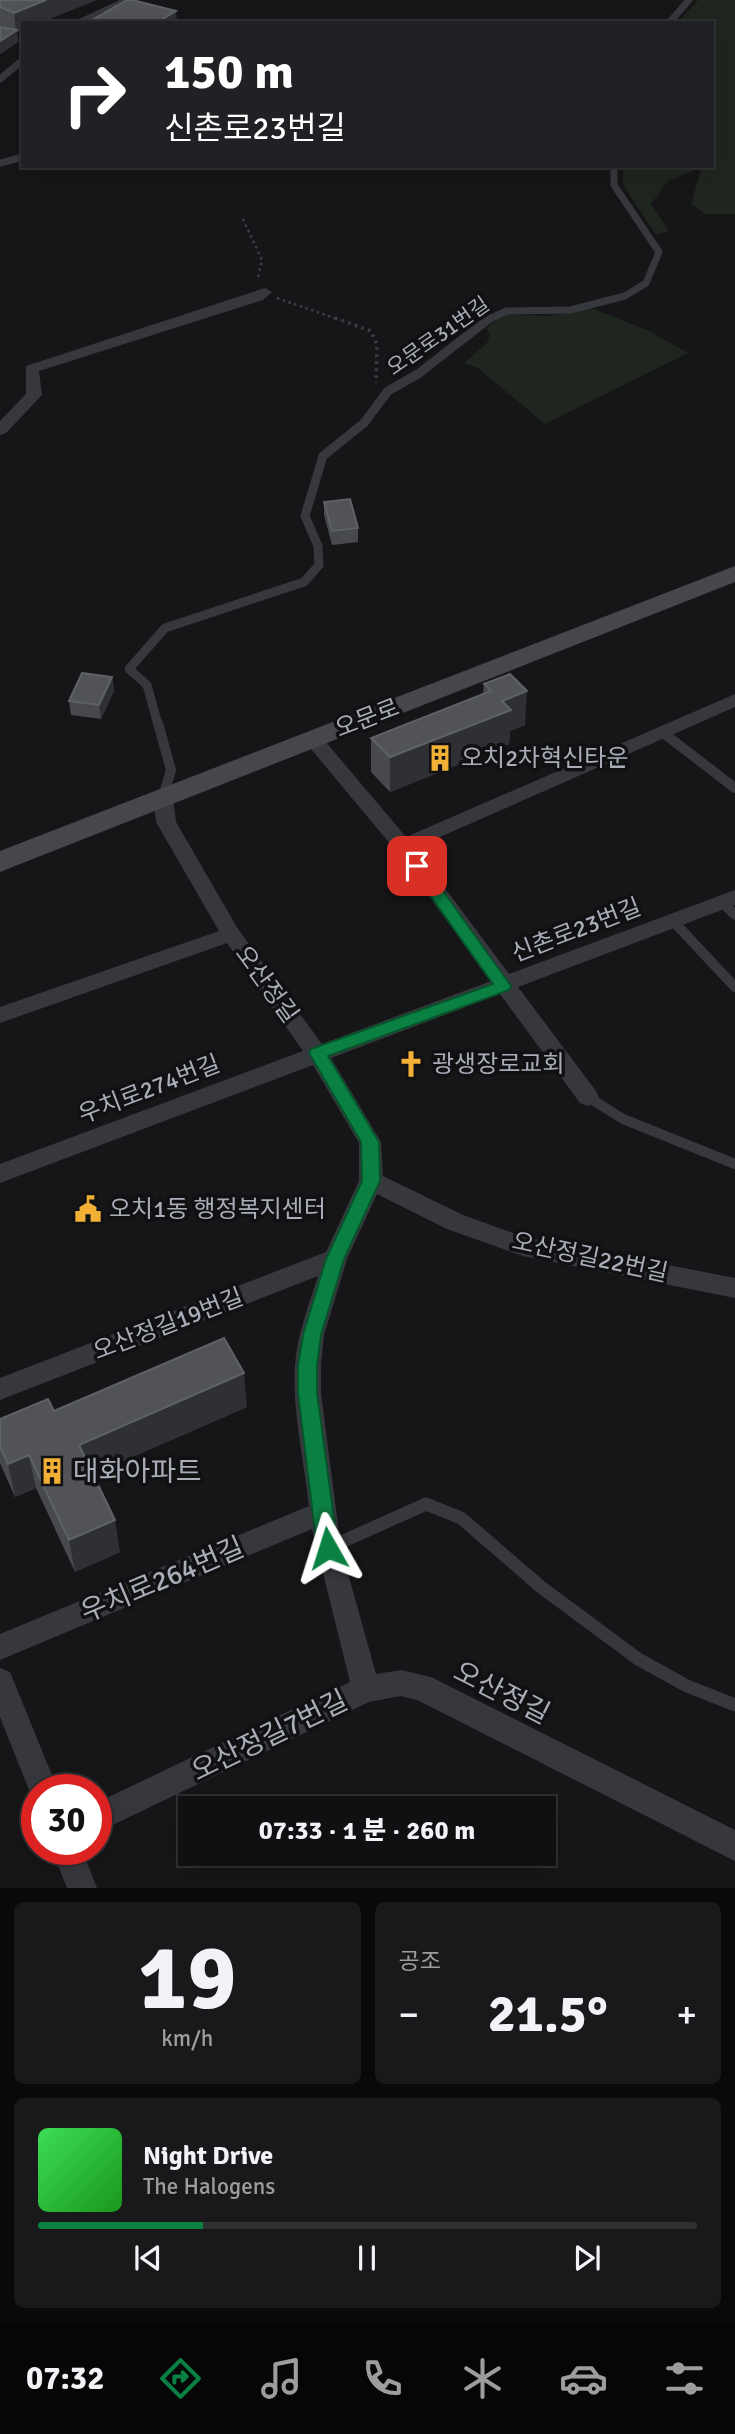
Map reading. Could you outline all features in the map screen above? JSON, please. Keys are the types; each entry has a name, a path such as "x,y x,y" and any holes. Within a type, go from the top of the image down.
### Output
{"street":[{"path":"0,430 34,395 31,369 258,297 265,292"},
{"name":"오문로","path":"0,862 735,573"},
{"path":"403,846 735,700"},
{"path":"313,739 403,846 503,986 588,1097"},
{"name":"오산정길","path":"163,797 166,822 231,934 317,1053 370,1142 371,1181 335,1259 312,1335 308,1365 308,1393 328,1548 366,1689 401,1683 421,1687 735,1846"},
{"name":"신촌로23번길","path":"317,1053 673,921 731,905"},
{"name":"오산정길","path":"0,1015 231,934"},
{"name":"우치로274번길","path":"0,1174 317,1053"},
{"name":"오산정길22번길","path":"371,1181 455,1222 523,1247 735,1288"},
{"name":"오산정길19번길","path":"0,1389 335,1259"},
{"name":"우치로264번길","path":"0,1647 324,1512"},
{"path":"0,1681 37,1774"},
{"name":"오산정길7번길","path":"112,1810 366,1689"},
{"path":"71,1865 78,1887"}],"lane":[{"path":"83,21 128,0"},
{"path":"670,21 689,0"},
{"path":"0,79 21,62"},
{"path":"0,163 21,158"},
{"name":"오문로31번길","path":"163,797 171,770 147,685 129,669 165,628 304,582 319,565 318,546 305,516 323,456 364,423 388,391 418,374 492,317 506,311 570,310 625,296 646,283 659,252 614,186 614,168"},
{"path":"662,732 735,788"},
{"path":"673,921 735,987"},
{"path":"588,1097 623,1119 735,1164"},
{"path":"328,1548 426,1504 461,1518 573,1611 638,1659 687,1686 735,1705"}],"path":[{"path":"243,219 262,260 256,287 371,331 376,344 376,408"}],"shaded area":[{"path":"698,0 735,0 735,214 706,214 691,204 702,168 714,168 714,21 679,21"},
{"path":"623,168 700,168 668,181 651,204 669,231 656,235 623,185"},
{"path":"591,308 649,331 688,353 545,424 478,368 464,363 487,343 490,334 486,328 505,314 549,316"}],"building":[{"path":"0,0 46,0 14,13 0,7"},
{"path":"127,0 176,11 159,21 91,21"},
{"path":"0,27 17,30 0,41"},
{"path":"350,499 358,528 332,531 324,502"},
{"path":"82,673 112,677 99,705 69,701"},
{"path":"510,674 527,691 502,701 511,710 390,757 371,738 491,691 484,684"},
{"path":"224,1338 244,1373 79,1445 115,1520 69,1540 29,1455 8,1464 0,1447 0,1419 48,1399 54,1411"}],"place":[{"name":"오치2차혁신타운","path":"440,758"},
{"name":"광생장로교회","path":"411,1064"},
{"name":"오치1동 행정복지센터","path":"88,1209"},
{"name":"대화아파트","path":"52,1471"}],"route":[{"path":"328,1548 308,1393 308,1365 312,1335 335,1259 371,1181 370,1142 317,1053 503,986 417,866"}]}
